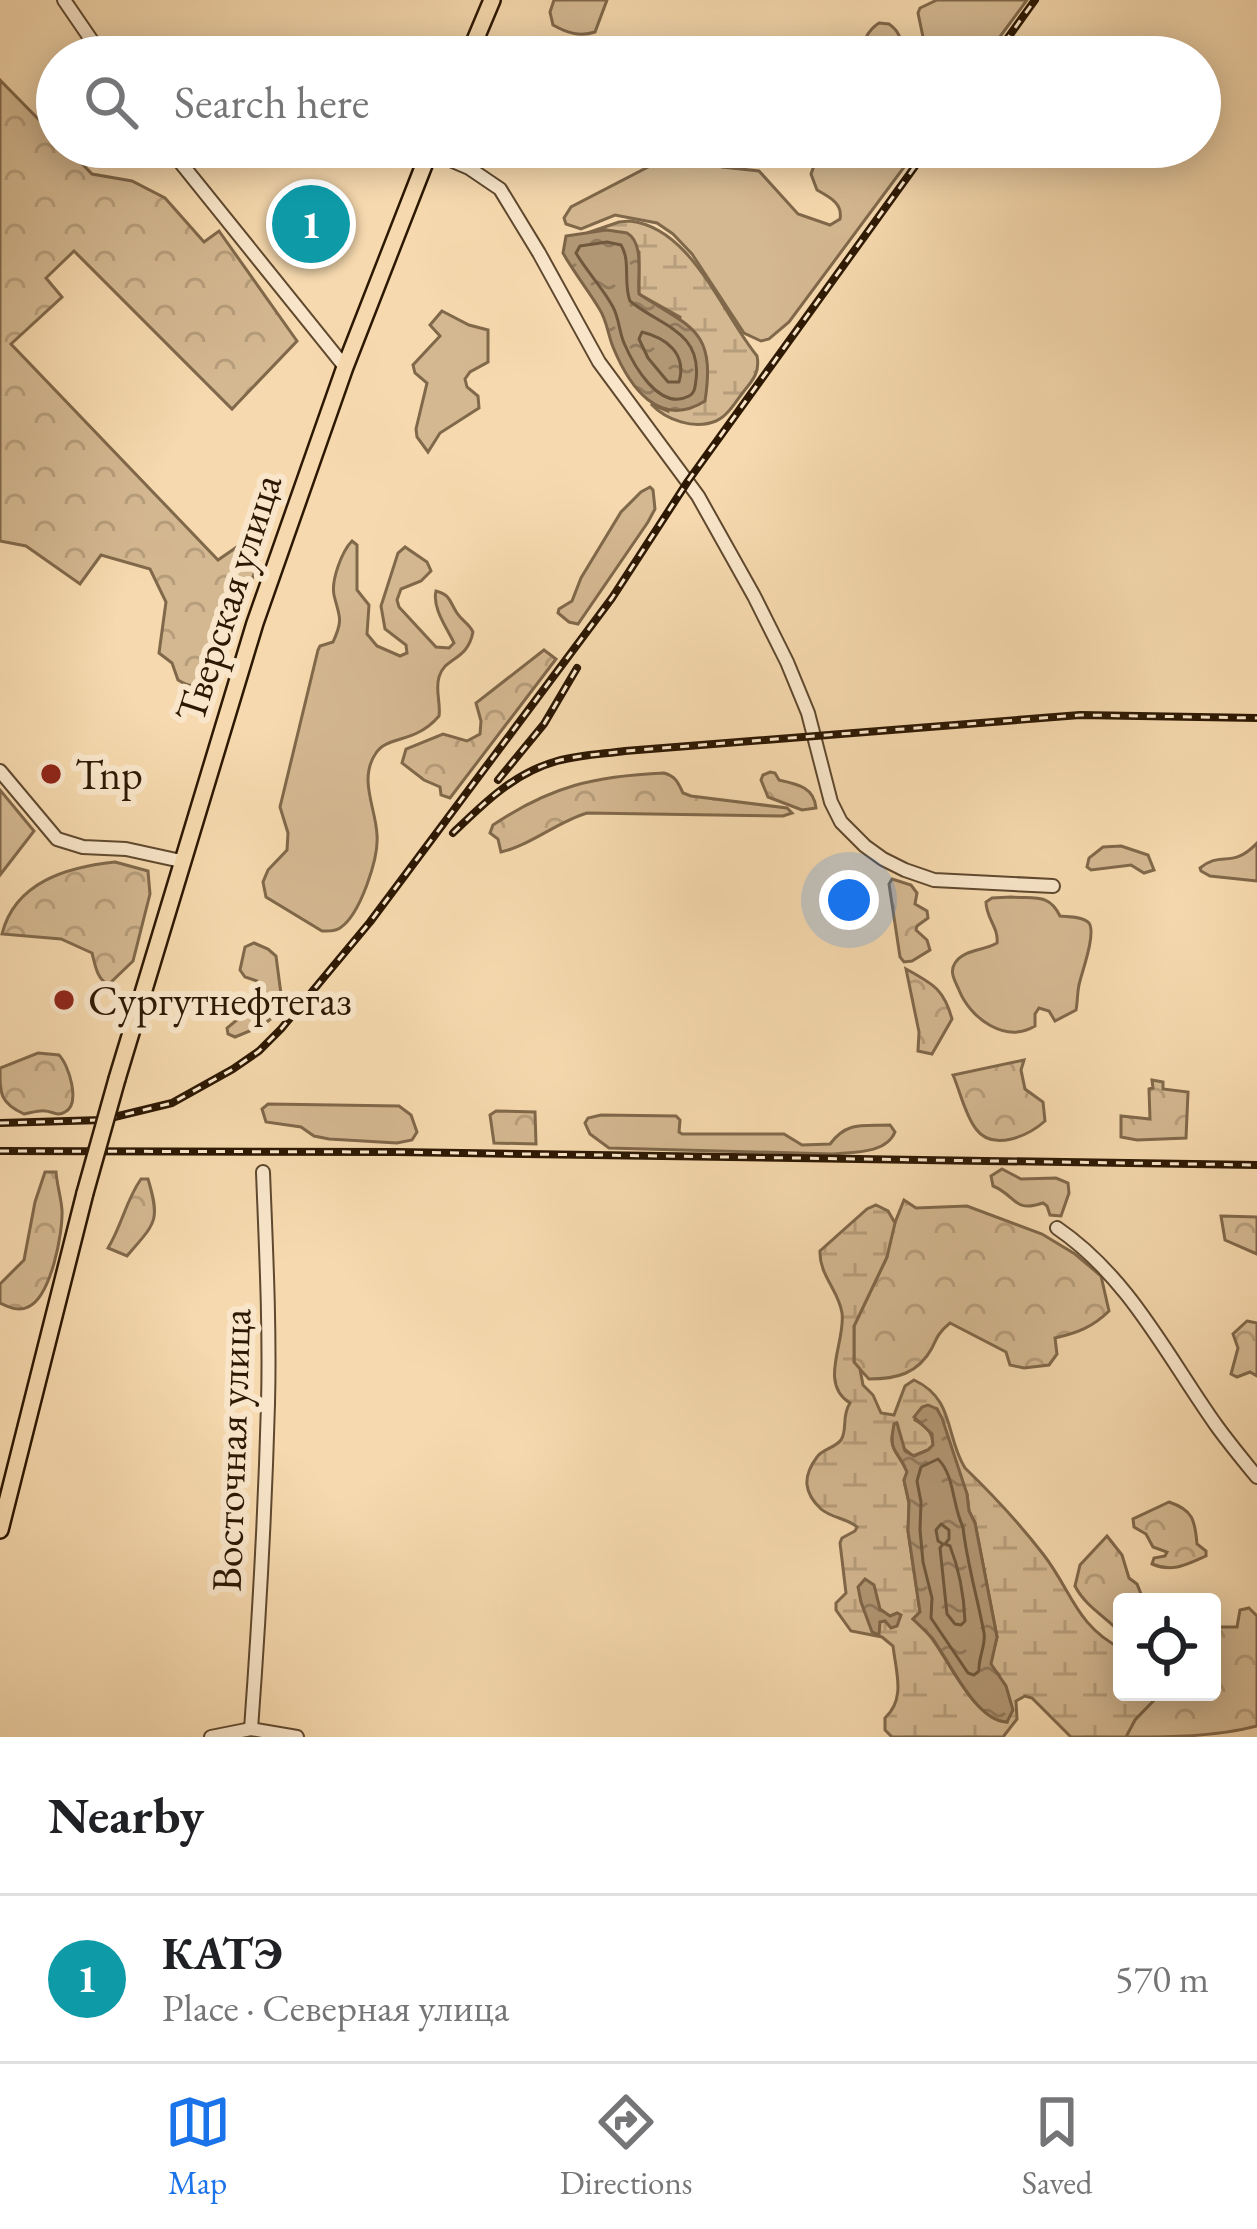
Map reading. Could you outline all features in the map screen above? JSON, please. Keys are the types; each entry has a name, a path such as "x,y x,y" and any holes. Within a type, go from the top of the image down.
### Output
{"main road":[{"path":"477,36 492,0"},
{"name":"Тверская улица","path":"0,1530 86,1193 181,861 255,623 345,367 423,168"}],"street":[{"path":"64,0 89,36"},
{"path":"185,168 345,367"},
{"path":"469,168 500,189 599,362 698,496 787,662 808,713 830,802 841,821 883,859 934,880 1053,886"},
{"path":"0,771 57,839 181,861"},
{"name":"Восточная улица","path":"251,1729 268,1406 263,1172"},
{"path":"1057,1228 1084,1246 1117,1282 1257,1477"},
{"path":"211,1737 251,1729 297,1737"}],"green space":[{"path":"554,0 607,0 595,32 584,34 553,25"},
{"path":"937,0 1027,0 1000,36 923,36 920,8"},
{"path":"879,23 889,24 899,36 867,36"},
{"path":"0,80 36,117 36,168 86,168 92,174 132,181 165,198 204,242 219,231 297,341 232,409 74,251 46,278 62,297 11,344 218,560 247,540 259,560 239,616 205,682 188,685 178,680 172,663 159,653 166,602 150,569 101,555 80,584 26,546 0,541"},
{"path":"646,168 731,168 759,171 798,214 830,225 840,219 839,209 817,190 813,168 903,168 789,322 761,341 744,333 692,254 657,223 615,215 581,229 566,224 564,218 571,207"},
{"path":"630,221 652,227 688,255 757,356 753,379 716,421 681,422 651,404 668,411 680,317 639,294 639,252 606,230 587,233"},
{"path":"442,311 488,330 488,362 465,379 478,396 479,408 440,433 428,452 416,429 427,383 413,365 440,336 430,325"},
{"path":"650,487 655,509 648,522 578,624 569,622 559,609 572,601 621,512"},
{"path":"352,541 357,545 357,590 369,605 367,634 377,646 400,656 407,653 406,645 385,629 381,606 398,553 405,547 427,562 431,571 401,589 399,607 436,647 449,648 454,643 436,604 436,591 449,599 473,632 466,649 439,677 439,716 376,753 368,773 377,835 371,871 347,921 336,930 322,931 266,897 263,882 287,850 288,833 280,807 318,650 333,642 338,628 334,582"},
{"path":"544,650 556,659 450,798 402,763 406,749 443,734 467,741 480,734 476,703"},
{"path":"770,772 808,791 816,808 802,810 768,797 761,780"},
{"path":"664,773 691,796 787,808 792,813 587,813 501,852 498,839 490,833 493,825 554,792 595,780"},
{"path":"0,790 34,831 0,875"},
{"path":"1257,843 1257,881 1201,871 1215,860 1240,856"},
{"path":"1121,846 1148,855 1154,870 1144,873 1131,865 1087,867 1089,858 1103,847"},
{"path":"115,862 148,871 150,894 133,961 109,984 99,976 92,953 61,939 2,934 18,902 45,880"},
{"path":"892,879 911,885 917,893 915,904 927,911 928,918 916,930 930,950 912,961 900,957"},
{"path":"1011,897 1046,900 1060,916 1079,918 1091,928 1076,1010 1055,1021 1049,1011 1039,1008 1035,1026 1012,1032 990,1025 971,1010 953,976 955,963 964,955 997,943 986,902"},
{"path":"254,943 276,956 283,1009 262,1026 235,1037 227,1028 254,1006 261,990 257,981 240,970 245,947"},
{"path":"906,969 936,988 952,1019 932,1054 918,1051 919,1032"},
{"path":"38,1053 59,1055 66,1067 72,1101 62,1113 24,1114 3,1097 0,1068"},
{"path":"1024,1060 1025,1089 1043,1102 1045,1121 1010,1139 983,1136 969,1117 953,1075"},
{"path":"1152,1080 1163,1082 1163,1089 1188,1092 1186,1138 1121,1137 1121,1116 1150,1119"},
{"path":"268,1104 399,1106 411,1115 417,1132 412,1140 397,1143 329,1139 301,1127 266,1122 262,1109"},
{"path":"535,1112 536,1144 494,1143 490,1115"},
{"path":"601,1115 676,1116 682,1134 784,1134 802,1145 830,1144 856,1126 890,1125 895,1132 877,1148 832,1154 609,1148 590,1134 585,1123"},
{"path":"1002,1169 1021,1179 1056,1178 1068,1183 1061,1216 1050,1215 1043,1203 1020,1205 993,1186 991,1176"},
{"path":"45,1172 56,1172 61,1200 58,1248 36,1301 14,1308 0,1303 0,1284 24,1260"},
{"path":"141,1179 148,1179 153,1221 127,1256 108,1248"},
{"path":"904,1200 916,1208 967,1206 1042,1234 1101,1276 1109,1311 1084,1329 1055,1338 1057,1354 1049,1365 1010,1365 1006,1352 950,1323 913,1369 869,1379 854,1363 854,1326 887,1257"},
{"path":"876,1205 888,1211 895,1223 887,1257 854,1326 854,1362 863,1385 881,1413 894,1415 905,1386 914,1380 936,1397 965,1468 1034,1543 1084,1619 1113,1644 1113,1701 1153,1701 1126,1737 1071,1737 1025,1696 1016,1701 1017,1719 1003,1737 892,1737 885,1730 885,1718 898,1694 893,1646 882,1637 851,1631 836,1610 846,1593 840,1543 857,1527 821,1509 807,1484 817,1457 841,1440 850,1403 836,1385 842,1313 820,1251 867,1209","holes":["937,1409 969,1511 997,1637 990,1665 999,1675 1007,1722 974,1702 931,1637 913,1619 920,1612 908,1531 907,1472 893,1447 894,1429 902,1447 913,1456 928,1450 933,1445 930,1433 915,1420 919,1413"]},
{"path":"1221,1216 1257,1217 1257,1254 1225,1240"},
{"path":"1247,1321 1257,1323 1257,1376 1250,1372 1237,1377 1231,1374 1238,1348 1233,1334"},
{"path":"1169,1502 1191,1517 1197,1544 1206,1556 1167,1568 1152,1564 1167,1552 1153,1547 1146,1534 1134,1527 1133,1519"},
{"path":"1107,1536 1122,1555 1129,1578 1141,1593 1113,1593 1113,1626 1075,1586 1080,1565"},
{"path":"1249,1608 1257,1616 1257,1726 1209,1734 1125,1737 1127,1716 1150,1701 1221,1701 1221,1627 1237,1627 1240,1610"}],"water":[{"path":"606,230 633,238 639,294 686,324 703,344 705,401 688,409 660,407 628,376 602,314 563,253 566,236"},
{"path":"928,1405 942,1418 975,1523 997,1637 991,1664 1006,1686 1013,1710 1007,1722 974,1702 933,1639 913,1619 920,1612 908,1531 907,1472 892,1434 897,1423 905,1451 914,1456 928,1450 933,1445 932,1434 914,1417"},
{"path":"865,1579 874,1585 880,1609 890,1616 901,1615 891,1628 880,1622 879,1635 872,1632 861,1602 858,1587"}],"railway":[{"path":"1009,36 1035,0"},
{"path":"0,1123 102,1120 172,1103 233,1069 281,1029 370,922 612,598 688,481 914,168"},
{"path":"498,780 544,724 577,668"},
{"path":"453,833 513,781 541,766 582,756 1080,715 1257,718"},
{"path":"0,1151 1257,1165"}],"place":[{"name":"КАТЭ","path":"311,224"},
{"name":"Tnp","path":"51,774"},
{"name":"Сургутнефтегаз","path":"64,1000"}]}
